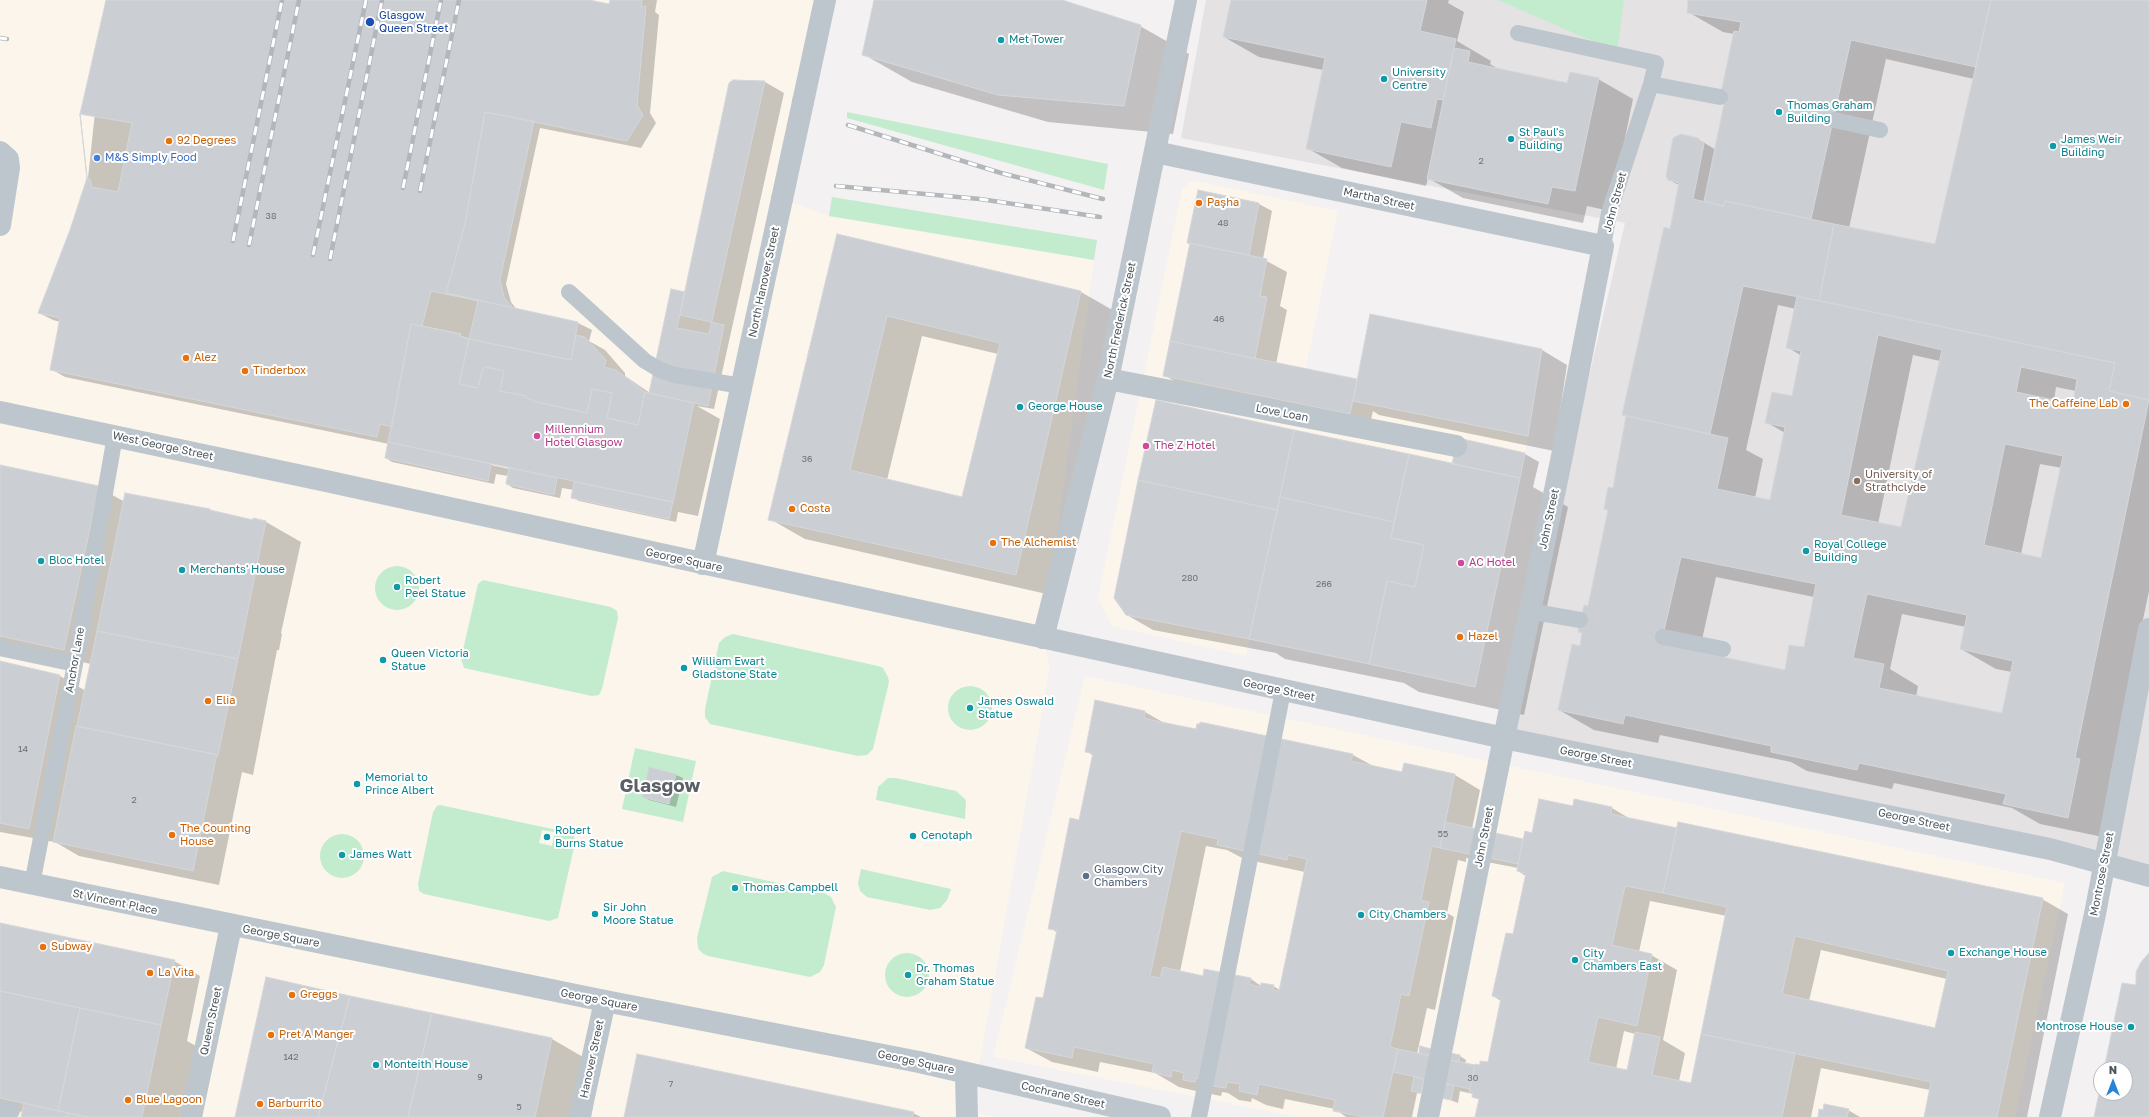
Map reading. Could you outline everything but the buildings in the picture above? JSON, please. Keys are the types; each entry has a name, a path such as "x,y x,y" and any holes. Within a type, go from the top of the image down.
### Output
{"street":[{"name":"North Hanover Street","path":"703,564 825,0"},
{"name":"North Frederick Street","path":"1043,638 1108,379 1186,0"},
{"path":"0,152 8,159 9,168 0,225"},
{"name":"Martha Street","path":"1155,152 1603,246"},
{"name":"John Street","path":"1428,1117 1603,246"},
{"name":"Love Loan","path":"1108,379 1456,446"},
{"name":"West George Street","path":"0,412 326,481"},
{"name":"George Square","path":"326,481 1043,638"},
{"name":"Montrose Street","path":"2050,1117 2146,658 2149,630"},
{"name":"George Street","path":"1043,638 1504,738 1876,812 2050,849 2149,876"},
{"name":"St Vincent Place","path":"0,877 231,926"},
{"name":"George Square","path":"231,926 966,1073"},
{"name":"Queen Street","path":"191,1117 231,926"},
{"name":"Hanover Street","path":"581,1111 605,1001"},
{"path":"966,1073 967,1117"},
{"name":"Cochrane Street","path":"966,1073 1112,1112 1160,1117"}],"lane":[{"name":"John Street","path":"1518,33 1656,63 1651,84 1609,213 1603,246"},
{"path":"1651,84 1720,97"},
{"path":"1834,120 1880,130"},
{"path":"569,292 645,361 660,370 681,376 742,386"},
{"name":"Anchor Lane","path":"32,884 75,664 115,436"},
{"path":"1529,611 1580,620"},
{"path":"1663,637 1723,649"},
{"path":"0,648 75,664"},
{"path":"1199,1117 1282,691"}],"shaded area":[{"path":"0,0 825,0 782,199 829,216 1094,260 1043,638 1050,667 971,1111 995,1117 0,1117"},
{"name":"University of Strathclyde","path":"1206,0 2149,0 2149,877 1504,738 1625,223 1181,138"},
{"path":"1196,181 1338,211 1299,403 1353,401 1528,436 1520,478 1409,455 1394,522 1280,498 1246,656 1112,626 1098,598 1182,189 1188,183"},
{"path":"1085,676 2065,883 2015,1117 1298,1117 993,1057"}],"green space":[{"path":"1498,0 1624,0 1617,52"},
{"path":"847,112 1108,164 1104,190 847,118"},
{"path":"832,197 1097,240 1094,260 829,216"},
{"path":"397,566 409,570 415,576 419,588 415,600 409,606 397,610 385,606 379,600 375,588 379,576 385,570"},
{"path":"483,580 611,607 617,611 618,618 602,689 599,695 592,696 464,668 461,659 478,584"},
{"path":"733,634 883,668 889,682 873,749 867,755 858,756 710,724 705,717 705,709 719,643 725,637"},
{"path":"966,686 974,686 979,687 986,692 991,699 991,717 986,724 979,729 966,730 958,727 951,720 948,712 948,704 951,696 958,689"},
{"path":"635,748 696,761 683,822 622,809"},
{"path":"888,778 896,778 956,791 966,800 965,819 876,800 878,787"},
{"path":"440,805 571,833 574,836 575,843 558,918 549,921 424,894 419,891 418,884 433,812 437,806","holes":["542,830 555,832 552,846 539,843"]},
{"path":"338,834 346,834 358,840 364,852 364,860 358,872 346,878 338,878 326,872 320,860 320,852 326,840"},
{"path":"861,869 951,889 947,900 940,908 930,910 867,897 860,891 858,883"},
{"path":"723,871 824,893 831,897 836,907 824,965 820,972 810,977 708,956 702,953 698,948 697,938 712,877"},
{"path":"903,953 911,953 923,959 929,971 929,979 923,991 911,997 903,997 891,991 885,979 885,971 891,959"}],"railway":[{"path":"233,241 282,0"},
{"path":"249,245 299,0"},
{"path":"313,255 366,0"},
{"path":"330,259 382,0"},
{"path":"403,188 441,0"},
{"path":"420,191 459,0"},
{"path":"0,38 7,39"},
{"path":"848,125 1001,173 1103,199"},
{"path":"836,186 980,199 1100,217"}],"place":[{"name":"Glasgow Queen Street","path":"370,22"},
{"name":"Met Tower","path":"1001,40"},
{"name":"University Centre","path":"1384,79"},
{"name":"Thomas Graham Building","path":"1779,112"},
{"name":"St Paul's Building","path":"1511,139"},
{"name":"92 Degrees","path":"169,141"},
{"name":"James Weir Building","path":"2053,146"},
{"name":"M&S Simply Food","path":"97,158"},
{"name":"Paşha","path":"1199,203"},
{"name":"Alez","path":"186,358"},
{"name":"Tinderbox","path":"245,371"},
{"name":"The Caffeine Lab","path":"2126,404"},
{"name":"George House","path":"1020,407"},
{"name":"Millennium Hotel Glasgow","path":"537,436"},
{"name":"The Z Hotel","path":"1146,446"},
{"name":"University of Strathclyde","path":"1857,481"},
{"name":"Costa","path":"792,509"},
{"name":"The Alchemist","path":"993,543"},
{"name":"Royal College Building","path":"1806,551"},
{"name":"Bloc Hotel","path":"41,561"},
{"name":"AC Hotel","path":"1461,563"},
{"name":"Merchants' House","path":"182,570"},
{"name":"Robert Peel Statue","path":"397,587"},
{"name":"Hazel","path":"1460,637"},
{"name":"Queen Victoria Statue","path":"383,660"},
{"name":"William Ewart Gladstone State","path":"684,668"},
{"name":"Elia","path":"208,701"},
{"name":"James Oswald Statue","path":"970,708"},
{"name":"Memorial to Prince Albert","path":"357,784"},
{"name":"The Counting House","path":"172,835"},
{"name":"Cenotaph","path":"913,836"},
{"name":"Robert Burns Statue","path":"547,837"},
{"name":"James Watt","path":"342,855"},
{"name":"Glasgow City Chambers","path":"1086,876"},
{"name":"Thomas Campbell","path":"735,888"},
{"name":"Sir John Moore Statue","path":"595,914"},
{"name":"City Chambers","path":"1361,915"},
{"name":"Subway","path":"43,947"},
{"name":"Exchange House","path":"1951,953"},
{"name":"City Chambers East","path":"1575,960"},
{"name":"La Vita","path":"150,973"},
{"name":"Dr. Thomas Graham Statue","path":"908,975"},
{"name":"Greggs","path":"292,995"},
{"name":"Montrose House","path":"2131,1027"},
{"name":"Pret A Manger","path":"271,1035"},
{"name":"Monteith House","path":"376,1065"},
{"name":"Blue Lagoon","path":"128,1100"},
{"name":"Barburrito","path":"260,1104"}],"district":[{"name":"Glasgow","path":"660,786"}]}
